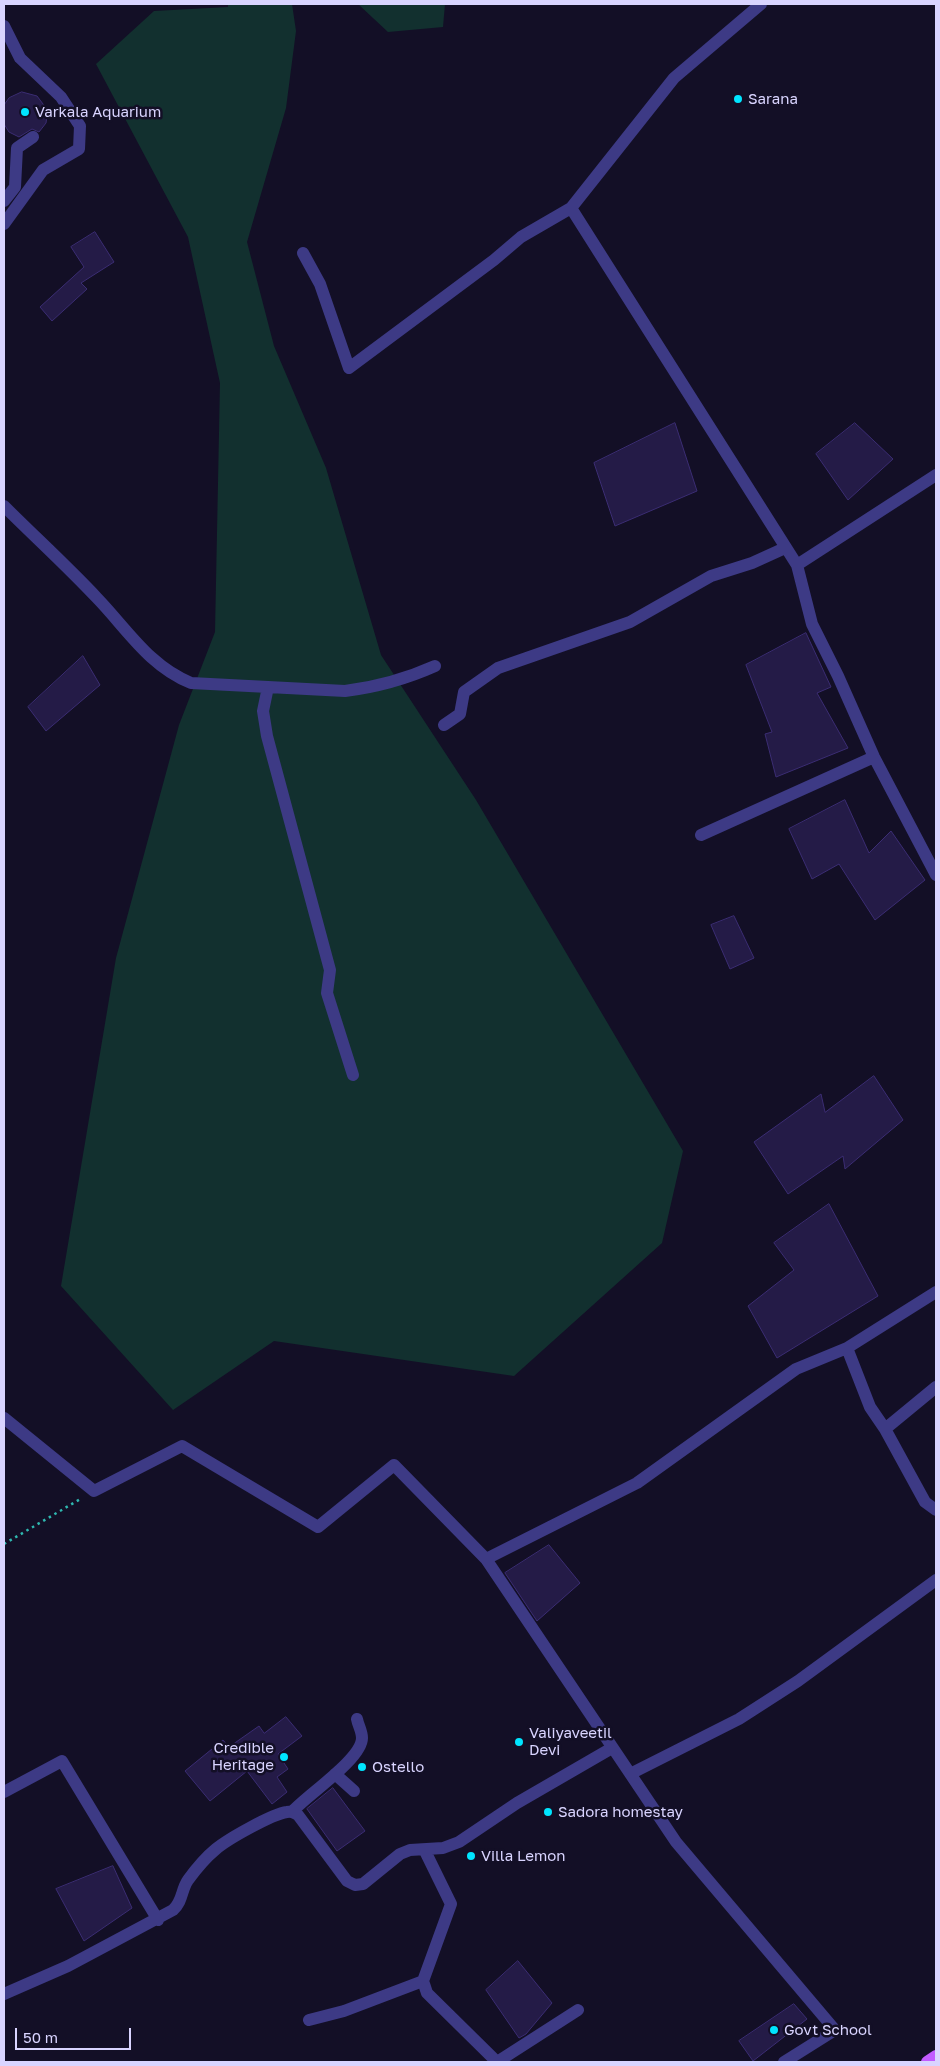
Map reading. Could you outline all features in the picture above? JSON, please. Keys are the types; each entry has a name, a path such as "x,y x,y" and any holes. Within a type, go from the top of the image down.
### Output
{"main road":[{"path":"927,2062 936,2056"}],"street":[{"path":"303,253 320,284 349,368 494,260 521,237 571,208 674,78 761,4"},
{"path":"4,26 20,58 61,97 80,126 79,149 43,170 4,224"},
{"path":"4,201 15,187 17,148 33,137"},
{"path":"571,208 797,565 812,624 838,676 874,757 936,876"},
{"path":"797,565 936,475"},
{"path":"4,506 97,598 148,657 178,678 191,683 345,691 370,688 406,678 435,666"},
{"path":"444,725 460,714 464,692 498,668 630,622 711,576 785,548"},
{"path":"268,687 263,711 267,736 330,970 328,993 353,1075"},
{"path":"701,835 874,757"},
{"path":"486,1559 637,1483 796,1369 847,1348 936,1292"},
{"path":"847,1348 870,1407 885,1429 925,1502 936,1510"},
{"path":"885,1429 936,1387"},
{"path":"4,1418 94,1490 182,1446 318,1526 394,1465 486,1559 676,1842 835,2030 784,2062"},
{"path":"632,1774 739,1719 798,1680 936,1580"},
{"path":"292,1812 344,1767 360,1745 362,1739 361,1732 356,1719"},
{"path":"4,1994 68,1966 158,1920 178,1906 187,1882 205,1858 217,1848 256,1825 283,1813 292,1812 298,1815 347,1881 355,1885 363,1884 400,1854 410,1850 425,1851 443,1848 459,1842 517,1803 612,1748"},
{"path":"4,1792 62,1761 158,1920"},
{"path":"336,1774 354,1791"},
{"path":"425,1851 451,1904 423,1981 427,1993 497,2062 578,2010"},
{"path":"309,2020 344,2011 423,1981"}],"path":[{"path":"4,1544 94,1490"}],"green space":[{"path":"228,4 292,4 296,31 286,108 247,242 274,346 326,468 381,655 476,800 683,1151 662,1243 514,1376 274,1341 173,1410 61,1286 116,958 179,725 215,632 220,383 188,237 96,64 154,11 228,7"},
{"path":"358,4 445,4 443,27 388,32"}],"building":[{"name":"Varkala Aquarium","path":"22,92 37,96 46,108 47,116 46,123 39,132 32,129 19,137 9,132 4,124 4,105 9,98"},
{"path":"95,232 114,262 81,283 87,289 52,321 40,307 84,267 71,247"},
{"path":"675,423 697,491 615,526 594,463"},
{"path":"855,423 893,459 848,500 816,454"},
{"path":"806,633 831,687 817,693 848,748 776,777 765,734 772,732 746,665"},
{"path":"83,656 100,685 46,731 28,707"},
{"path":"845,800 869,853 891,831 925,880 875,920 839,864 812,879 789,829"},
{"path":"734,916 754,958 730,969 711,925"},
{"path":"874,1076 903,1120 845,1169 843,1156 788,1194 754,1142 821,1094 825,1112"},
{"path":"829,1204 878,1296 777,1358 748,1306 794,1270 774,1243"},
{"path":"549,1545 580,1583 537,1621 505,1573"},
{"path":"286,1717 302,1736 278,1754 288,1769 277,1777 287,1792 272,1804 247,1771 210,1801 185,1771 223,1740 229,1747 259,1726 264,1733"},
{"path":"333,1788 365,1831 337,1851 307,1809"},
{"path":"113,1866 132,1908 84,1941 56,1889"},
{"path":"518,1961 552,2003 526,2034 519,2038 486,1990"},
{"name":"Govt School","path":"794,2004 807,2019 753,2061 739,2041"}],"place":[{"name":"Sarana","path":"738,99"},
{"name":"Varkala Aquarium","path":"25,112"},
{"name":"Valiyaveetil Devi","path":"519,1742"},
{"name":"Credible Heritage","path":"284,1757"},
{"name":"Ostello","path":"362,1767"},
{"name":"Sadora homestay","path":"548,1812"},
{"name":"Villa Lemon","path":"471,1856"},
{"name":"Govt School","path":"774,2030"}]}
